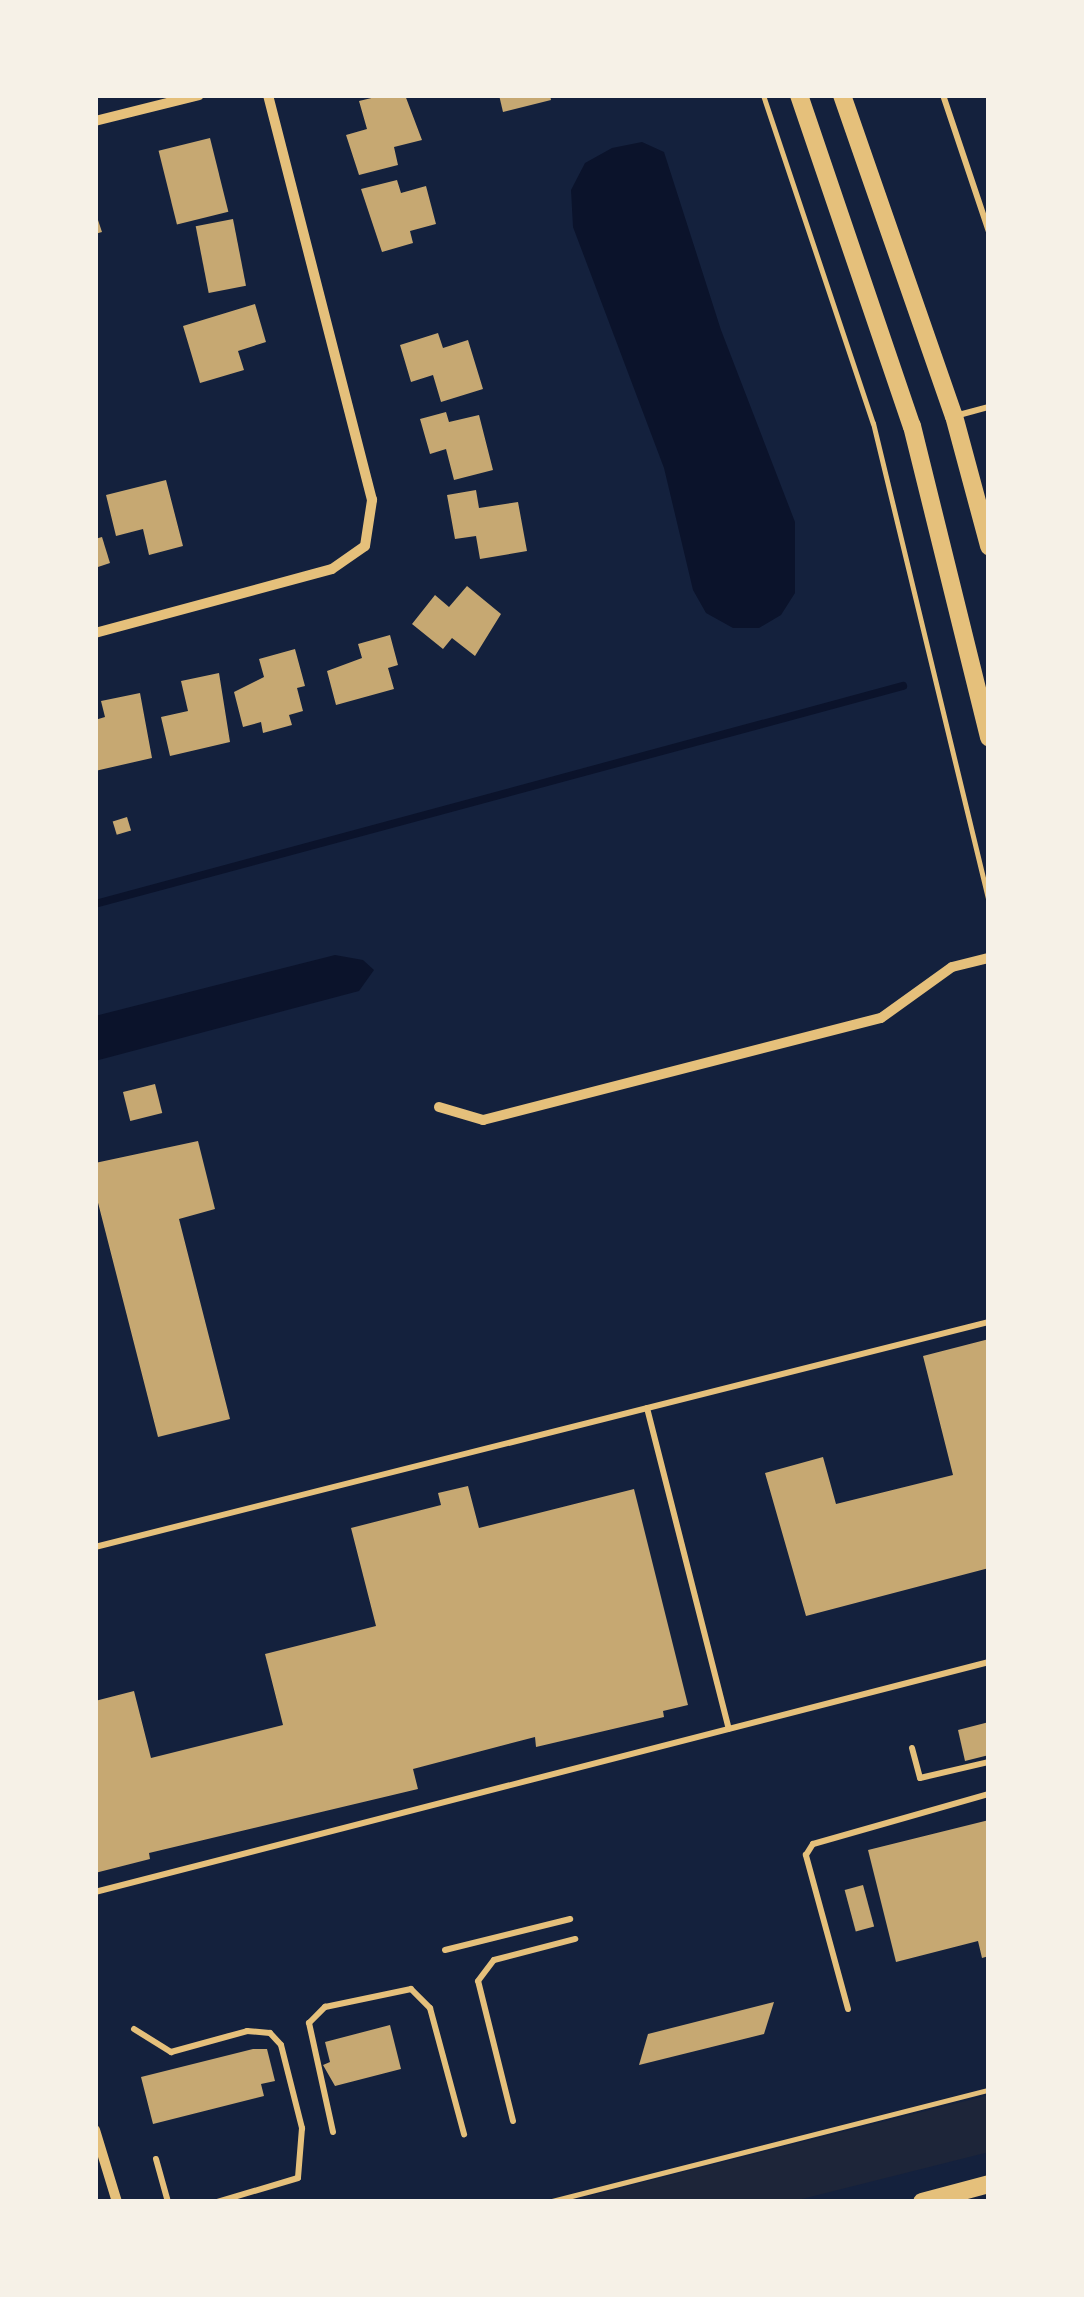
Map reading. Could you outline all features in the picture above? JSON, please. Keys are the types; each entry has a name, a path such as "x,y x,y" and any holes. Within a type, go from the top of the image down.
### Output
{"main road":[{"path":"798,95 912,426 989,738"},
{"path":"842,95 954,416 989,546"},
{"path":"922,2202 989,2184"}],"street":[{"path":"95,121 199,95"},
{"path":"95,633 332,569 365,546 372,500 268,95"},
{"path":"439,1107 483,1120 881,1018 952,967 989,958"},
{"path":"95,2130 118,2202"}],"lane":[{"path":"943,95 989,232"},
{"path":"954,416 989,406"},
{"path":"95,1546 989,1322"},
{"path":"647,1408 729,1729"},
{"path":"95,1892 989,1662"},
{"path":"912,1748 920,1778 989,1762"},
{"path":"848,2008 806,1855 812,1844 989,1794"},
{"path":"445,1950 570,1920"},
{"path":"514,2121 480,1994 483,1967 575,1939"},
{"path":"332,2132 309,2022 325,2008 411,1989 430,2008 464,2134"},
{"path":"134,2028 170,2052 248,2032 270,2033 281,2045 302,2128 298,2178 218,2202"},
{"path":"156,2159 168,2202"}],"path":[{"path":"763,95 873,423 989,902"},
{"path":"548,2202 989,2090"}],"shaded area":[{"path":"642,142 664,152 721,330 795,522 795,593 781,615 759,628 733,628 706,613 693,590 664,468 573,227 571,190 585,163 612,148"},
{"path":"335,955 363,960 374,970 359,991 95,1061 95,1016"},
{"path":"989,2095 989,2152 790,2202 565,2202"}],"building":[{"path":"405,95 422,140 394,147 398,165 359,175 346,135 367,129 359,101"},
{"path":"499,95 550,95 551,100 503,112"},
{"path":"210,138 228,212 177,225 159,151"},
{"path":"397,180 401,193 426,186 436,224 410,231 413,243 382,252 361,189"},
{"path":"95,211 102,232 95,234"},
{"path":"233,219 246,286 209,293 196,226"},
{"path":"255,304 266,342 238,351 244,370 200,383 183,326"},
{"path":"438,333 443,348 468,340 483,389 441,402 433,375 411,382 400,345"},
{"path":"446,412 449,422 479,415 493,470 454,480 446,449 430,454 420,419"},
{"path":"166,480 183,546 149,555 143,529 116,536 106,495"},
{"path":"476,490 479,508 518,502 527,551 480,559 476,536 455,539 447,495"},
{"path":"102,537 110,563 95,568 95,539"},
{"path":"467,586 501,614 475,656 452,638 443,649 412,624 435,595 449,607"},
{"path":"390,635 398,665 388,668 394,689 336,705 327,671 362,658 358,644"},
{"path":"295,649 305,686 297,688 303,711 289,715 292,725 263,733 261,722 243,727 234,692 264,677 259,659"},
{"path":"219,673 230,742 170,756 161,717 188,711 181,681"},
{"path":"140,693 152,758 95,771 95,720 105,717 101,701"},
{"path":"127,817 131,830 117,835 113,821"},
{"path":"155,1084 162,1113 130,1121 123,1092"},
{"path":"198,1141 215,1209 179,1219 230,1419 158,1437 95,1191 95,1163"},
{"path":"989,1339 989,1568 806,1616 765,1473 823,1457 836,1504 953,1475 923,1356"},
{"path":"468,1486 479,1528 634,1489 688,1705 663,1711 664,1717 536,1747 535,1737 413,1769 418,1789 149,1853 150,1859 95,1873 95,1701 134,1691 151,1758 283,1725 265,1654 376,1626 351,1528 441,1505 438,1493"},
{"path":"989,1722 989,1755 965,1761 958,1730"},
{"path":"989,1820 989,1956 982,1958 978,1941 896,1962 868,1850"},
{"path":"863,1885 874,1927 856,1931 845,1890"},
{"path":"774,2002 764,2034 639,2065 648,2034"},
{"path":"390,2025 401,2069 335,2086 323,2065 330,2062 325,2042"},
{"path":"253,2049 267,2049 275,2081 261,2084 264,2096 153,2124 141,2077"}],"waterway":[{"path":"95,904 903,686"}]}
